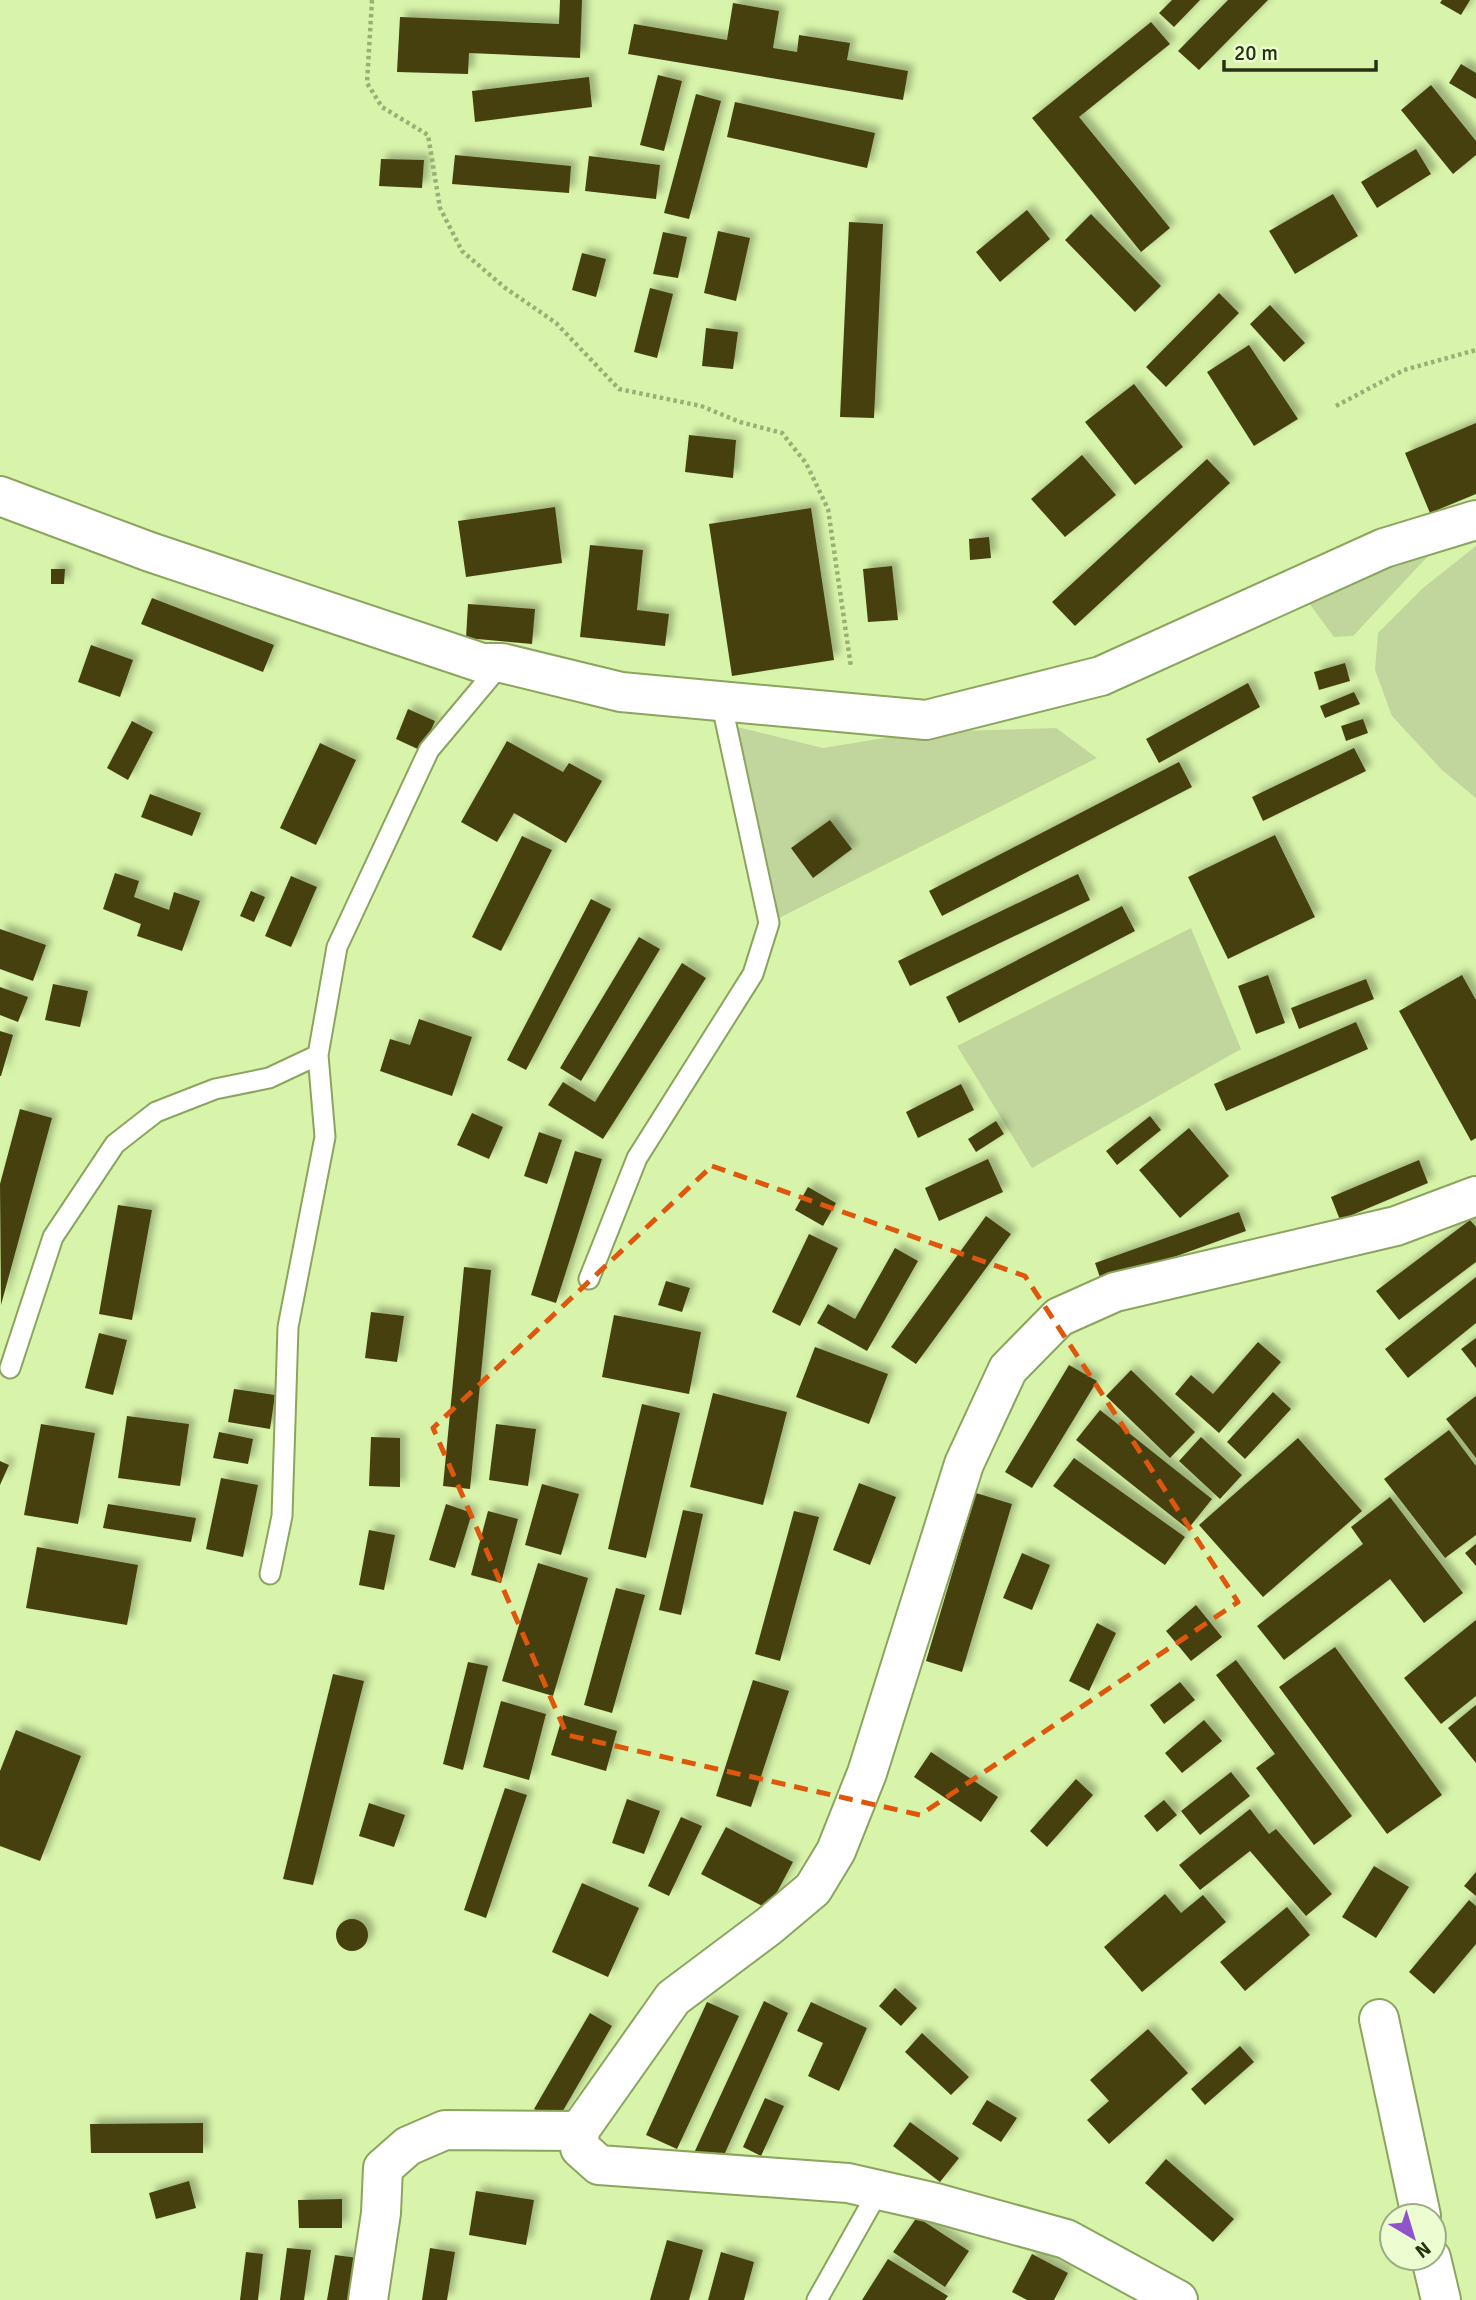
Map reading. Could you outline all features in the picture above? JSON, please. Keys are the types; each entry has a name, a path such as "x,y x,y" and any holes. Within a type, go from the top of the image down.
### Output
{"street":[{"path":"0,496 150,552 482,663 502,663 621,692 926,720 1101,676 1384,548 1476,520"},
{"path":"1178,2300 1066,2239 936,2203 848,2183 598,2165 580,2148 579,2131 673,1998 769,1926 813,1889 836,1851 867,1773 964,1464 1008,1369 1059,1317 1115,1292 1396,1226 1476,1196"},
{"path":"1379,2019 1418,2202"},
{"path":"368,2300 382,2213 383,2168 408,2146 445,2130 579,2131"},
{"path":"1434,2272 1441,2300"}],"lane":[{"path":"270,1574 282,1516 288,1327 325,1137 318,1055 337,947 429,750 502,663"},
{"path":"589,1279 637,1158 752,974 769,923 722,701"},
{"path":"10,1368 52,1237 115,1144 156,1112 215,1089 269,1078 318,1055"},
{"path":"817,2300 879,2190"}],"path":[{"path":"372,0 367,83 382,107 428,135 440,208 462,251 504,287 556,323 619,389 701,406 740,422 782,433 806,463 828,509 858,714"},
{"path":"1336,405 1404,370 1476,350"}],"highlighted area":[{"path":"712,1166 1025,1276 1238,1602 920,1815 567,1735 433,1428"}],"green space":[{"path":"1476,546 1476,798 1442,770 1392,716 1375,670 1378,633 1423,588"},
{"path":"1430,554 1353,636 1334,637 1303,595 1365,571"},
{"path":"737,727 823,748 921,732 1056,728 1097,758 779,918"},
{"path":"1191,928 1241,1049 1032,1168 957,1046"}],"building":[{"path":"560,0 582,0 580,58 469,53 468,74 397,72 400,17 559,24"},
{"path":"1172,0 1200,0 1174,27 1159,13"},
{"path":"1228,0 1268,0 1199,70 1178,51"},
{"path":"1442,0 1470,0 1461,15 1440,3"},
{"path":"733,3 779,11 773,48 797,52 799,35 850,43 847,60 908,71 903,100 628,54 634,24 727,40"},
{"path":"1151,22 1170,44 1079,117 1170,228 1141,252 1032,118"},
{"path":"1461,64 1476,73 1476,99 1449,83"},
{"path":"658,75 682,81 664,151 640,145"},
{"path":"589,77 592,107 475,122 472,91"},
{"path":"1431,85 1476,141 1476,155 1453,174 1401,110"},
{"path":"696,94 721,101 689,219 664,213"},
{"path":"735,102 875,133 867,168 727,137"},
{"path":"1416,149 1431,174 1377,208 1361,182"},
{"path":"455,155 571,166 569,193 452,184"},
{"path":"589,156 660,165 656,199 585,191"},
{"path":"381,159 424,160 422,188 379,186"},
{"path":"1333,194 1358,236 1295,274 1269,231"},
{"path":"1027,210 1050,239 1000,282 976,252"},
{"path":"1091,214 1161,286 1135,312 1065,240"},
{"path":"849,222 883,224 874,418 840,417"},
{"path":"718,231 750,238 736,301 704,293"},
{"path":"663,232 687,237 678,278 653,274"},
{"path":"582,253 606,259 596,297 572,290"},
{"path":"650,288 673,294 657,358 634,352"},
{"path":"1219,293 1239,313 1166,387 1146,367"},
{"path":"1270,305 1305,343 1284,362 1250,324"},
{"path":"706,328 738,332 733,369 702,366"},
{"path":"1249,345 1298,419 1254,446 1207,372"},
{"path":"1134,384 1183,447 1135,485 1085,422"},
{"path":"1476,423 1476,494 1430,513 1405,453"},
{"path":"689,435 736,440 733,478 685,472"},
{"path":"1082,455 1116,495 1065,537 1031,499"},
{"path":"1207,459 1230,483 1075,626 1052,602"},
{"path":"555,507 562,563 466,577 458,521"},
{"path":"811,508 834,660 732,676 709,524"},
{"path":"989,537 991,558 970,560 969,539"},
{"path":"590,545 643,550 637,610 669,614 665,646 580,637"},
{"path":"892,566 898,620 868,622 863,569"},
{"path":"51,569 65,569 64,584 51,584"},
{"path":"152,598 274,645 263,672 141,624"},
{"path":"468,604 535,609 532,644 466,638"},
{"path":"91,645 133,660 120,697 78,682"},
{"path":"1345,663 1350,681 1319,690 1314,672"},
{"path":"1248,683 1260,707 1159,763 1146,739"},
{"path":"1354,692 1360,704 1325,718 1320,706"},
{"path":"408,709 435,721 422,751 396,739"},
{"path":"1363,719 1368,733 1346,741 1341,726"},
{"path":"132,721 153,732 128,780 107,768"},
{"path":"507,741 563,772 569,763 602,781 566,843 514,813 497,842 461,822"},
{"path":"320,743 356,760 316,845 280,828"},
{"path":"1354,748 1366,771 1263,821 1252,797"},
{"path":"1179,762 1192,787 942,916 929,891"},
{"path":"150,794 201,813 192,836 141,817"},
{"path":"830,820 852,849 813,878 791,848"},
{"path":"1275,835 1315,917 1228,959 1188,877"},
{"path":"522,836 552,850 501,951 472,937"},
{"path":"115,873 139,881 134,897 169,910 174,892 200,901 182,951 137,936 141,924 103,909"},
{"path":"1078,874 1090,900 910,986 898,961"},
{"path":"291,876 317,887 291,947 265,936"},
{"path":"251,891 265,897 254,922 240,916"},
{"path":"591,899 611,909 526,1070 507,1060"},
{"path":"1122,906 1135,931 959,1023 946,997"},
{"path":"0,929 46,945 33,981 0,969"},
{"path":"639,937 660,949 581,1081 560,1068"},
{"path":"682,963 706,978 603,1139 548,1105 563,1082 595,1102"},
{"path":"1268,975 1285,1023 1256,1034 1238,986"},
{"path":"1462,975 1476,1000 1476,1138 1471,1141 1399,1011"},
{"path":"1366,979 1374,999 1299,1029 1291,1008"},
{"path":"53,984 88,991 80,1027 45,1020"},
{"path":"0,987 28,997 18,1022 0,1015"},
{"path":"419,1019 472,1037 452,1096 380,1071 390,1039 410,1045"},
{"path":"1356,1022 1368,1049 1226,1111 1214,1084"},
{"path":"0,1031 13,1035 1,1076 0,1076"},
{"path":"961,1084 974,1110 918,1138 906,1112"},
{"path":"20,1109 52,1118 1,1305 0,1184"},
{"path":"472,1113 503,1127 489,1159 457,1145"},
{"path":"1150,1116 1161,1130 1117,1165 1106,1151"},
{"path":"996,1121 1004,1134 976,1152 968,1139"},
{"path":"1189,1128 1229,1176 1180,1218 1139,1170"},
{"path":"539,1132 562,1140 547,1184 524,1176"},
{"path":"575,1151 602,1159 556,1303 531,1295"},
{"path":"988,1159 1003,1192 939,1221 925,1188"},
{"path":"1419,1160 1428,1183 1340,1220 1331,1197"},
{"path":"808,1187 836,1203 823,1226 795,1210"},
{"path":"118,1205 152,1210 132,1320 99,1314"},
{"path":"1239,1212 1246,1231 1102,1283 1095,1263"},
{"path":"986,1216 1011,1234 916,1364 891,1347"},
{"path":"1470,1220 1476,1227 1476,1262 1399,1320 1376,1291"},
{"path":"809,1234 838,1248 800,1326 772,1312"},
{"path":"895,1248 918,1261 867,1351 817,1323 828,1304 855,1319"},
{"path":"464,1267 491,1270 470,1489 443,1486"},
{"path":"1476,1277 1476,1323 1408,1378 1385,1349"},
{"path":"666,1281 690,1288 682,1312 658,1305"},
{"path":"371,1312 404,1316 397,1362 365,1358"},
{"path":"614,1315 701,1332 689,1394 602,1377"},
{"path":"99,1333 127,1340 113,1395 85,1388"},
{"path":"1476,1338 1476,1368 1461,1349"},
{"path":"1258,1342 1281,1362 1219,1433 1175,1394 1191,1375 1213,1394"},
{"path":"815,1347 888,1374 869,1424 796,1397"},
{"path":"1069,1365 1097,1381 1032,1488 1005,1472"},
{"path":"1131,1370 1195,1432 1170,1458 1106,1396"},
{"path":"234,1389 275,1395 270,1429 228,1422"},
{"path":"1273,1392 1291,1409 1245,1459 1227,1442"},
{"path":"713,1393 787,1412 763,1505 690,1487"},
{"path":"1476,1396 1476,1458 1446,1419"},
{"path":"642,1404 680,1413 646,1558 608,1549"},
{"path":"1100,1410 1212,1499 1188,1529 1076,1440"},
{"path":"127,1416 189,1424 180,1486 118,1478"},
{"path":"41,1424 95,1433 78,1524 24,1515"},
{"path":"496,1424 536,1429 528,1486 489,1480"},
{"path":"1449,1430 1476,1466 1476,1535 1445,1558 1384,1479"},
{"path":"219,1432 253,1439 248,1464 213,1458"},
{"path":"371,1437 400,1438 400,1487 369,1486"},
{"path":"1201,1437 1242,1475 1220,1499 1179,1461"},
{"path":"1298,1438 1362,1511 1263,1597 1199,1525"},
{"path":"1074,1458 1185,1537 1165,1565 1053,1486"},
{"path":"0,1461 9,1465 0,1485"},
{"path":"221,1478 258,1485 243,1557 206,1549"},
{"path":"859,1483 896,1497 870,1565 833,1550"},
{"path":"542,1484 579,1494 561,1555 525,1545"},
{"path":"976,1493 1012,1504 962,1672 926,1661"},
{"path":"1390,1497 1463,1593 1424,1623 1390,1579 1284,1660 1257,1626 1363,1544 1351,1527"},
{"path":"108,1504 196,1518 191,1542 103,1528"},
{"path":"446,1504 472,1513 455,1568 429,1560"},
{"path":"683,1510 703,1514 681,1615 659,1610"},
{"path":"488,1511 518,1519 501,1583 471,1575"},
{"path":"794,1511 819,1517 780,1661 755,1654"},
{"path":"369,1530 395,1535 384,1590 359,1585"},
{"path":"1476,1544 1476,1566 1465,1553"},
{"path":"37,1547 138,1565 127,1625 26,1608"},
{"path":"1022,1553 1050,1565 1032,1610 1003,1598"},
{"path":"538,1563 588,1578 553,1696 502,1681"},
{"path":"616,1588 645,1595 612,1713 584,1705"},
{"path":"1196,1605 1222,1637 1191,1661 1166,1631"},
{"path":"1476,1620 1476,1696 1441,1724 1404,1678"},
{"path":"1097,1623 1116,1633 1089,1691 1069,1681"},
{"path":"1335,1647 1442,1795 1387,1834 1279,1687"},
{"path":"1236,1660 1352,1816 1314,1845 1256,1768 1275,1754 1216,1675"},
{"path":"468,1662 488,1666 463,1770 443,1764"},
{"path":"333,1674 364,1681 313,1885 283,1879"},
{"path":"753,1680 789,1691 751,1807 716,1796"},
{"path":"1180,1682 1195,1700 1164,1724 1150,1705"},
{"path":"501,1701 546,1714 529,1780 483,1767"},
{"path":"1476,1705 1476,1763 1448,1728"},
{"path":"563,1715 617,1731 606,1771 551,1755"},
{"path":"1204,1720 1222,1741 1182,1773 1165,1753"},
{"path":"16,1730 81,1756 40,1861 0,1846 0,1771"},
{"path":"931,1752 998,1797 981,1822 914,1777"},
{"path":"1231,1772 1250,1796 1200,1835 1181,1811"},
{"path":"1076,1779 1093,1795 1047,1847 1030,1831"},
{"path":"505,1788 527,1795 486,1918 464,1910"},
{"path":"627,1799 660,1811 644,1854 612,1843"},
{"path":"1164,1800 1177,1815 1157,1832 1144,1816"},
{"path":"369,1803 405,1815 394,1847 359,1836"},
{"path":"1250,1809 1269,1834 1276,1829 1332,1894 1306,1916 1250,1851 1200,1890 1179,1865"},
{"path":"681,1817 702,1826 669,1896 648,1886"},
{"path":"726,1827 793,1862 768,1909 701,1874"},
{"path":"1374,1866 1409,1887 1376,1938 1342,1917"},
{"path":"1476,1872 1476,1896 1464,1886"},
{"path":"582,1883 639,1908 608,1977 552,1952"},
{"path":"1165,1894 1181,1913 1203,1895 1226,1922 1142,1992 1104,1947"},
{"path":"1469,1900 1476,1906 1476,1944 1434,1994 1409,1972"},
{"path":"1287,1907 1310,1935 1245,1991 1220,1962"},
{"path":"352,1919 363,1924 368,1935 363,1946 352,1951 341,1946 336,1935 341,1924"},
{"path":"895,1988 917,2008 901,2026 879,2006"},
{"path":"764,2001 788,2013 720,2164 694,2153"},
{"path":"707,2002 739,2016 677,2149 646,2135"},
{"path":"811,2002 867,2028 839,2091 808,2076 823,2043 797,2031"},
{"path":"590,2013 612,2026 557,2121 534,2109"},
{"path":"1148,2029 1188,2073 1109,2144 1087,2120 1109,2101 1090,2080"},
{"path":"922,2033 969,2077 951,2095 905,2052"},
{"path":"1240,2046 1254,2062 1205,2105 1191,2089"},
{"path":"765,2098 784,2106 761,2156 743,2147"},
{"path":"987,2100 1017,2118 1001,2142 972,2124"},
{"path":"910,2122 959,2158 940,2182 893,2146"},
{"path":"203,2123 203,2153 91,2153 90,2124"},
{"path":"1166,2159 1234,2219 1213,2242 1145,2183"},
{"path":"189,2181 196,2208 156,2219 149,2193"},
{"path":"476,2191 534,2200 526,2245 469,2235"},
{"path":"342,2199 342,2228 299,2228 298,2200"},
{"path":"917,2217 969,2251 945,2287 893,2252"},
{"path":"667,2240 703,2250 689,2300 650,2300"},
{"path":"287,2248 311,2250 304,2300 280,2300"},
{"path":"430,2248 455,2252 447,2300 422,2300"},
{"path":"246,2252 263,2254 258,2300 240,2300"},
{"path":"721,2252 754,2262 744,2300 708,2300"},
{"path":"1032,2254 1068,2273 1054,2300 1027,2300 1012,2292"},
{"path":"335,2255 358,2258 350,2300 327,2300"},
{"path":"888,2259 948,2296 945,2300 862,2300"}]}
